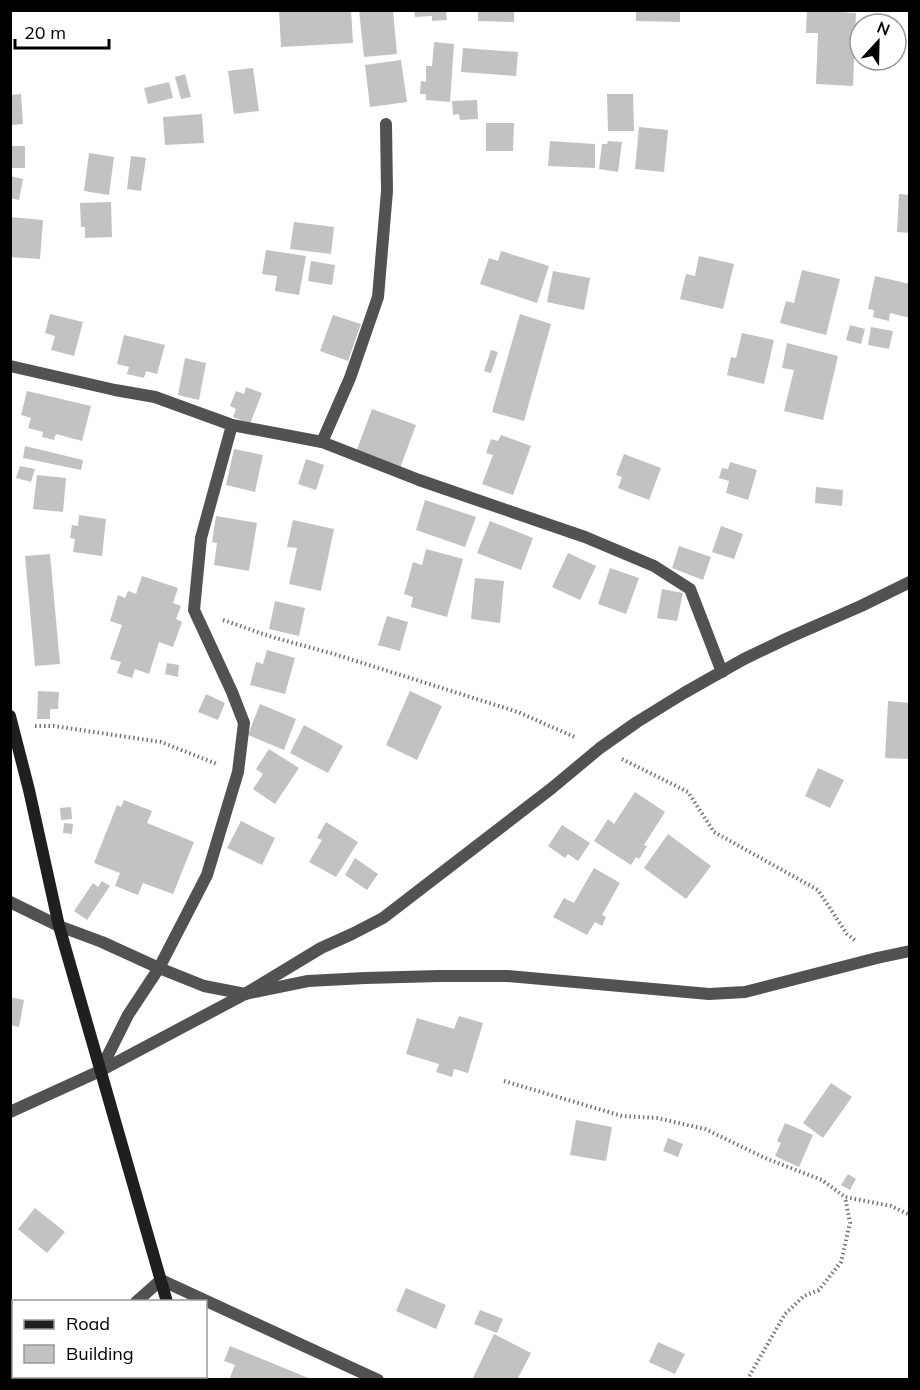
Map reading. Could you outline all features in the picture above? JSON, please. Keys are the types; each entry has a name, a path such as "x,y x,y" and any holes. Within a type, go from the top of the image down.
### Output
{"street":[{"path":"322,442 350,378 378,297 387,191 386,124"},
{"path":"10,366 154,397 231,425 322,442 419,480 585,537 654,566 690,589 722,672"},
{"path":"100,1071 128,1015 159,968 207,875 238,772 244,723 194,610 201,538 231,425"},
{"path":"10,1112 100,1071 245,994 321,948 383,918 636,722 744,659 909,582"},
{"path":"12,721 59,927 166,1300"},
{"path":"10,902 59,927 102,942 204,986 245,994 309,981 440,976 507,976 709,994 745,992 909,951"},
{"path":"138,1300 161,1280"},
{"path":"161,1280 204,1300"},
{"path":"207,1301 378,1380"}],"path":[{"path":"194,610 273,637 518,712 600,748 688,792 714,831 818,890 847,934 877,958"},
{"path":"12,721 161,742 238,772"},
{"path":"504,1081 621,1116 657,1118 705,1129 765,1158 822,1180 845,1197 891,1206 909,1215"},
{"path":"747,1380 785,1314 804,1296 819,1290 841,1262 850,1223 845,1197"}],"building":[{"path":"279,10 351,10 353,43 281,47"},
{"path":"359,10 393,10 397,54 364,57"},
{"path":"414,10 446,10 447,20 432,21 432,16 415,17"},
{"path":"478,10 514,10 514,22 478,21"},
{"path":"636,10 680,10 680,22 636,21"},
{"path":"807,10 848,13 848,72 854,72 853,86 816,84 818,33 806,33"},
{"path":"434,42 454,44 450,102 426,100 426,94 420,94 421,81 426,82 426,66 432,66"},
{"path":"463,48 518,52 516,76 461,72"},
{"path":"401,60 407,102 370,107 365,65"},
{"path":"253,68 259,111 234,114 228,71"},
{"path":"185,74 191,97 181,99 175,77"},
{"path":"169,82 173,98 148,104 144,88"},
{"path":"21,94 23,124 10,125 10,95"},
{"path":"607,94 633,94 634,131 608,131"},
{"path":"477,100 478,119 460,120 459,114 453,115 452,101"},
{"path":"202,114 204,143 165,145 163,117"},
{"path":"486,123 514,123 513,151 486,151"},
{"path":"639,127 668,130 664,172 635,169"},
{"path":"550,141 595,144 595,168 548,166"},
{"path":"608,141 622,142 618,172 599,169 602,144 607,144"},
{"path":"10,146 25,146 25,168 10,168"},
{"path":"89,153 114,157 109,195 84,191"},
{"path":"131,156 146,158 141,191 127,189"},
{"path":"10,176 23,179 19,200 10,198"},
{"path":"899,194 910,195 910,233 897,232"},
{"path":"111,202 112,237 85,238 85,227 81,227 80,203"},
{"path":"10,217 43,220 40,259 10,257"},
{"path":"294,222 334,227 331,254 290,249"},
{"path":"266,250 306,256 299,295 275,291 277,276 262,274"},
{"path":"501,251 549,266 537,303 480,284 489,258 498,261"},
{"path":"699,256 734,264 723,309 680,299 686,274 695,276"},
{"path":"311,261 335,265 332,285 308,281"},
{"path":"802,270 840,279 826,335 780,323 786,301 794,303"},
{"path":"553,271 590,278 584,310 547,302"},
{"path":"875,276 910,284 910,318 890,313 889,321 873,317 874,310 868,309"},
{"path":"50,314 83,322 74,356 51,350 55,336 45,333"},
{"path":"520,314 551,324 524,421 492,412"},
{"path":"333,315 361,324 348,361 320,351"},
{"path":"850,325 865,329 861,344 846,340"},
{"path":"871,327 893,331 889,349 868,345"},
{"path":"742,333 774,340 764,384 727,375 731,357 736,358"},
{"path":"124,335 165,345 157,374 146,371 144,378 127,374 129,367 117,364"},
{"path":"787,343 838,356 823,420 784,411 794,370 782,368"},
{"path":"491,350 498,352 491,373 484,371"},
{"path":"185,358 206,363 199,400 178,395"},
{"path":"246,387 262,393 250,424 233,417 236,409 230,406 236,391 244,394"},
{"path":"27,391 91,406 82,441 56,434 54,440 42,437 43,432 28,428 31,418 21,415"},
{"path":"372,409 416,425 400,468 356,452"},
{"path":"501,435 531,446 513,495 482,484 493,455 486,453 491,439 498,441"},
{"path":"25,446 83,460 81,470 23,458"},
{"path":"234,449 263,455 255,492 226,485"},
{"path":"624,454 661,468 649,500 618,488 622,477 616,475"},
{"path":"306,459 324,465 316,490 298,484"},
{"path":"730,462 757,470 748,500 726,493 729,481 719,478 722,468 728,469"},
{"path":"20,466 35,469 31,482 16,478"},
{"path":"37,475 66,478 63,512 33,509"},
{"path":"816,487 843,490 842,506 815,503"},
{"path":"425,500 476,517 465,547 416,530"},
{"path":"79,515 106,519 102,556 73,552 75,539 70,538 72,525 78,526"},
{"path":"216,516 257,523 249,571 214,565 217,543 212,542"},
{"path":"293,520 334,529 321,591 289,584 297,548 287,547"},
{"path":"490,521 533,538 521,570 477,553"},
{"path":"721,526 743,534 734,559 712,552"},
{"path":"679,546 711,557 703,580 672,568"},
{"path":"426,549 463,559 447,617 411,607 413,597 404,594 413,562 422,565"},
{"path":"568,553 596,566 580,600 552,587"},
{"path":"50,554 60,664 35,666 25,556"},
{"path":"610,568 639,578 626,614 598,604"},
{"path":"142,576 178,588 173,603 181,606 176,619 182,622 173,647 159,642 149,674 135,669 132,678 117,673 121,662 110,659 122,625 110,621 118,595 125,598 128,591 136,594"},
{"path":"475,578 504,581 500,623 471,619"},
{"path":"662,589 683,593 677,621 657,618"},
{"path":"275,601 305,608 299,636 269,629"},
{"path":"387,616 408,622 400,651 378,645"},
{"path":"267,650 295,658 285,694 250,685 256,662 263,664"},
{"path":"167,663 179,665 178,677 165,674"},
{"path":"38,691 59,692 58,709 50,709 50,719 37,719"},
{"path":"410,691 442,706 417,760 386,745"},
{"path":"206,694 225,703 218,720 198,712"},
{"path":"888,701 910,703 910,759 885,758"},
{"path":"260,704 296,719 284,750 248,735"},
{"path":"304,725 343,746 328,773 290,753"},
{"path":"269,749 299,768 275,804 253,789 263,774 256,769"},
{"path":"818,768 844,780 830,808 805,796"},
{"path":"635,792 665,812 644,845 647,846 639,859 636,857 631,865 594,841 608,819 614,824"},
{"path":"124,800 152,811 147,823 194,842 173,894 143,883 138,895 115,886 120,873 94,863 117,805 121,807"},
{"path":"71,807 72,819 61,820 60,808"},
{"path":"241,821 275,838 262,865 227,848"},
{"path":"326,822 358,842 336,877 309,862 322,840 317,838"},
{"path":"64,823 73,824 72,834 63,833"},
{"path":"562,825 590,843 578,861 568,854 565,858 548,846"},
{"path":"668,834 711,866 686,899 644,868"},
{"path":"355,858 378,874 367,890 345,875"},
{"path":"594,868 620,883 602,915 606,917 602,926 595,922 587,935 553,917 564,898 574,903"},
{"path":"102,881 110,886 87,920 74,911 93,883 98,887"},
{"path":"10,997 24,1000 19,1027 10,1025"},
{"path":"459,1016 483,1023 468,1073 454,1069 452,1077 436,1072 439,1064 406,1054 417,1018 454,1029"},
{"path":"831,1083 852,1097 823,1138 803,1123"},
{"path":"576,1120 612,1127 606,1161 570,1155"},
{"path":"785,1123 813,1135 799,1167 775,1156 781,1143 777,1141"},
{"path":"668,1138 683,1144 678,1157 663,1151"},
{"path":"848,1174 856,1179 850,1190 841,1185"},
{"path":"35,1208 65,1232 47,1253 18,1229"},
{"path":"406,1288 446,1305 436,1329 396,1311"},
{"path":"480,1310 503,1319 497,1333 474,1324"},
{"path":"494,1334 531,1353 517,1380 472,1380"},
{"path":"658,1342 685,1354 675,1374 649,1362"},
{"path":"230,1346 311,1380 229,1380 235,1365 224,1361"},
{"path":"97,1378 133,1378 132,1380 96,1380"}]}
